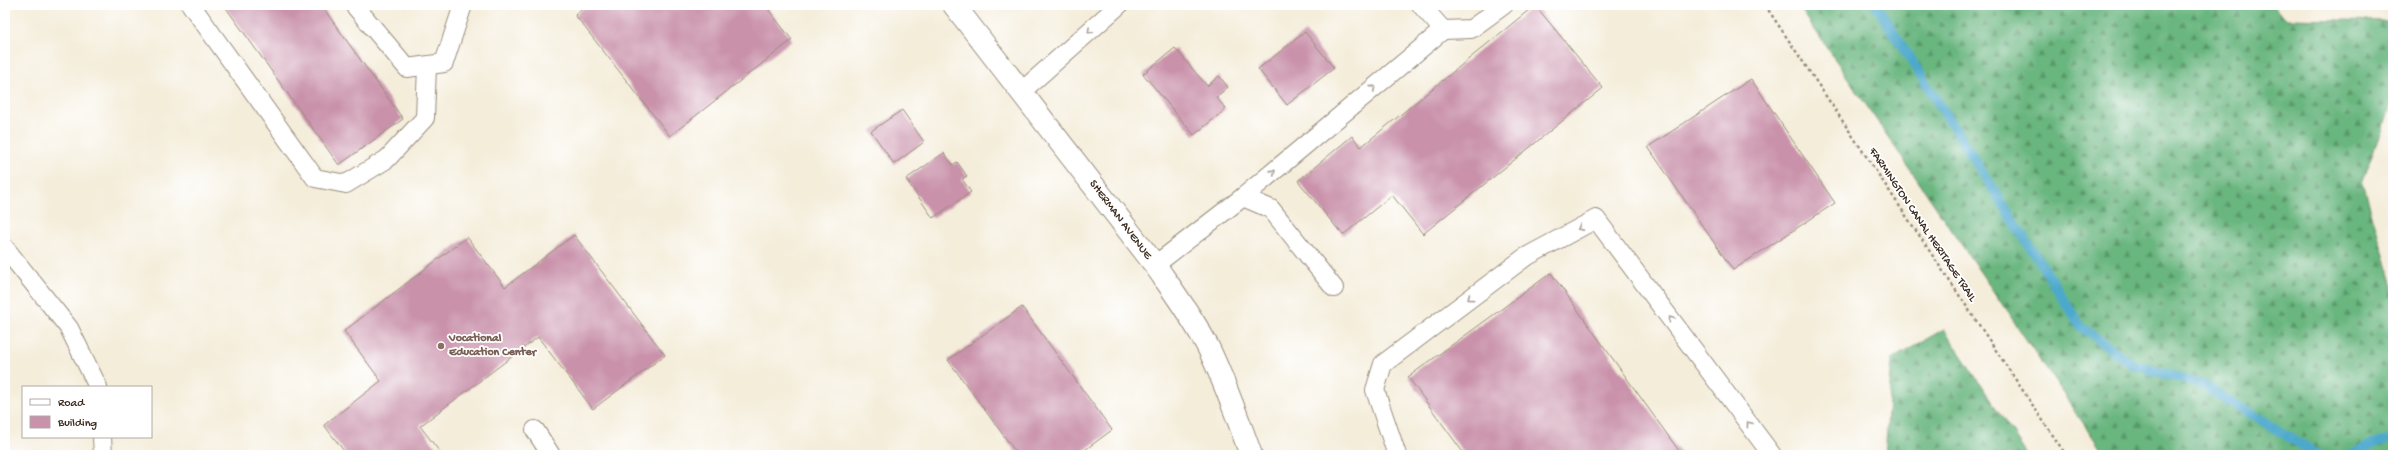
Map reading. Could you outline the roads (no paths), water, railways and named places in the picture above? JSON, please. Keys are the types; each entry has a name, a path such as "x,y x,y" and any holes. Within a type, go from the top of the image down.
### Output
{"main road":[{"name":"SHERMAN AVENUE","path":"954,5 1155,265 1208,347 1251,455"}],"lane":[{"path":"191,5 315,178 346,184 387,158 425,118 428,66"},
{"path":"354,5 407,68 444,63 464,5"},
{"path":"1021,92 1119,5"},
{"path":"1421,5 1443,30"},
{"path":"1155,265 1243,197 1443,30 1471,29 1504,5"},
{"path":"1243,197 1271,209 1334,288"},
{"path":"1397,455 1374,390 1382,364 1524,258 1596,219 1772,455"},
{"path":"5,248 69,328 98,386"},
{"path":"535,430 551,455"},
{"path":"102,438 103,455"}],"waterway":[{"path":"1876,5 2081,327 2133,365 2201,384 2319,455"},
{"path":"2348,455 2393,436"}],"place":[{"name":"Vocational Education Center","path":"441,346"}]}
